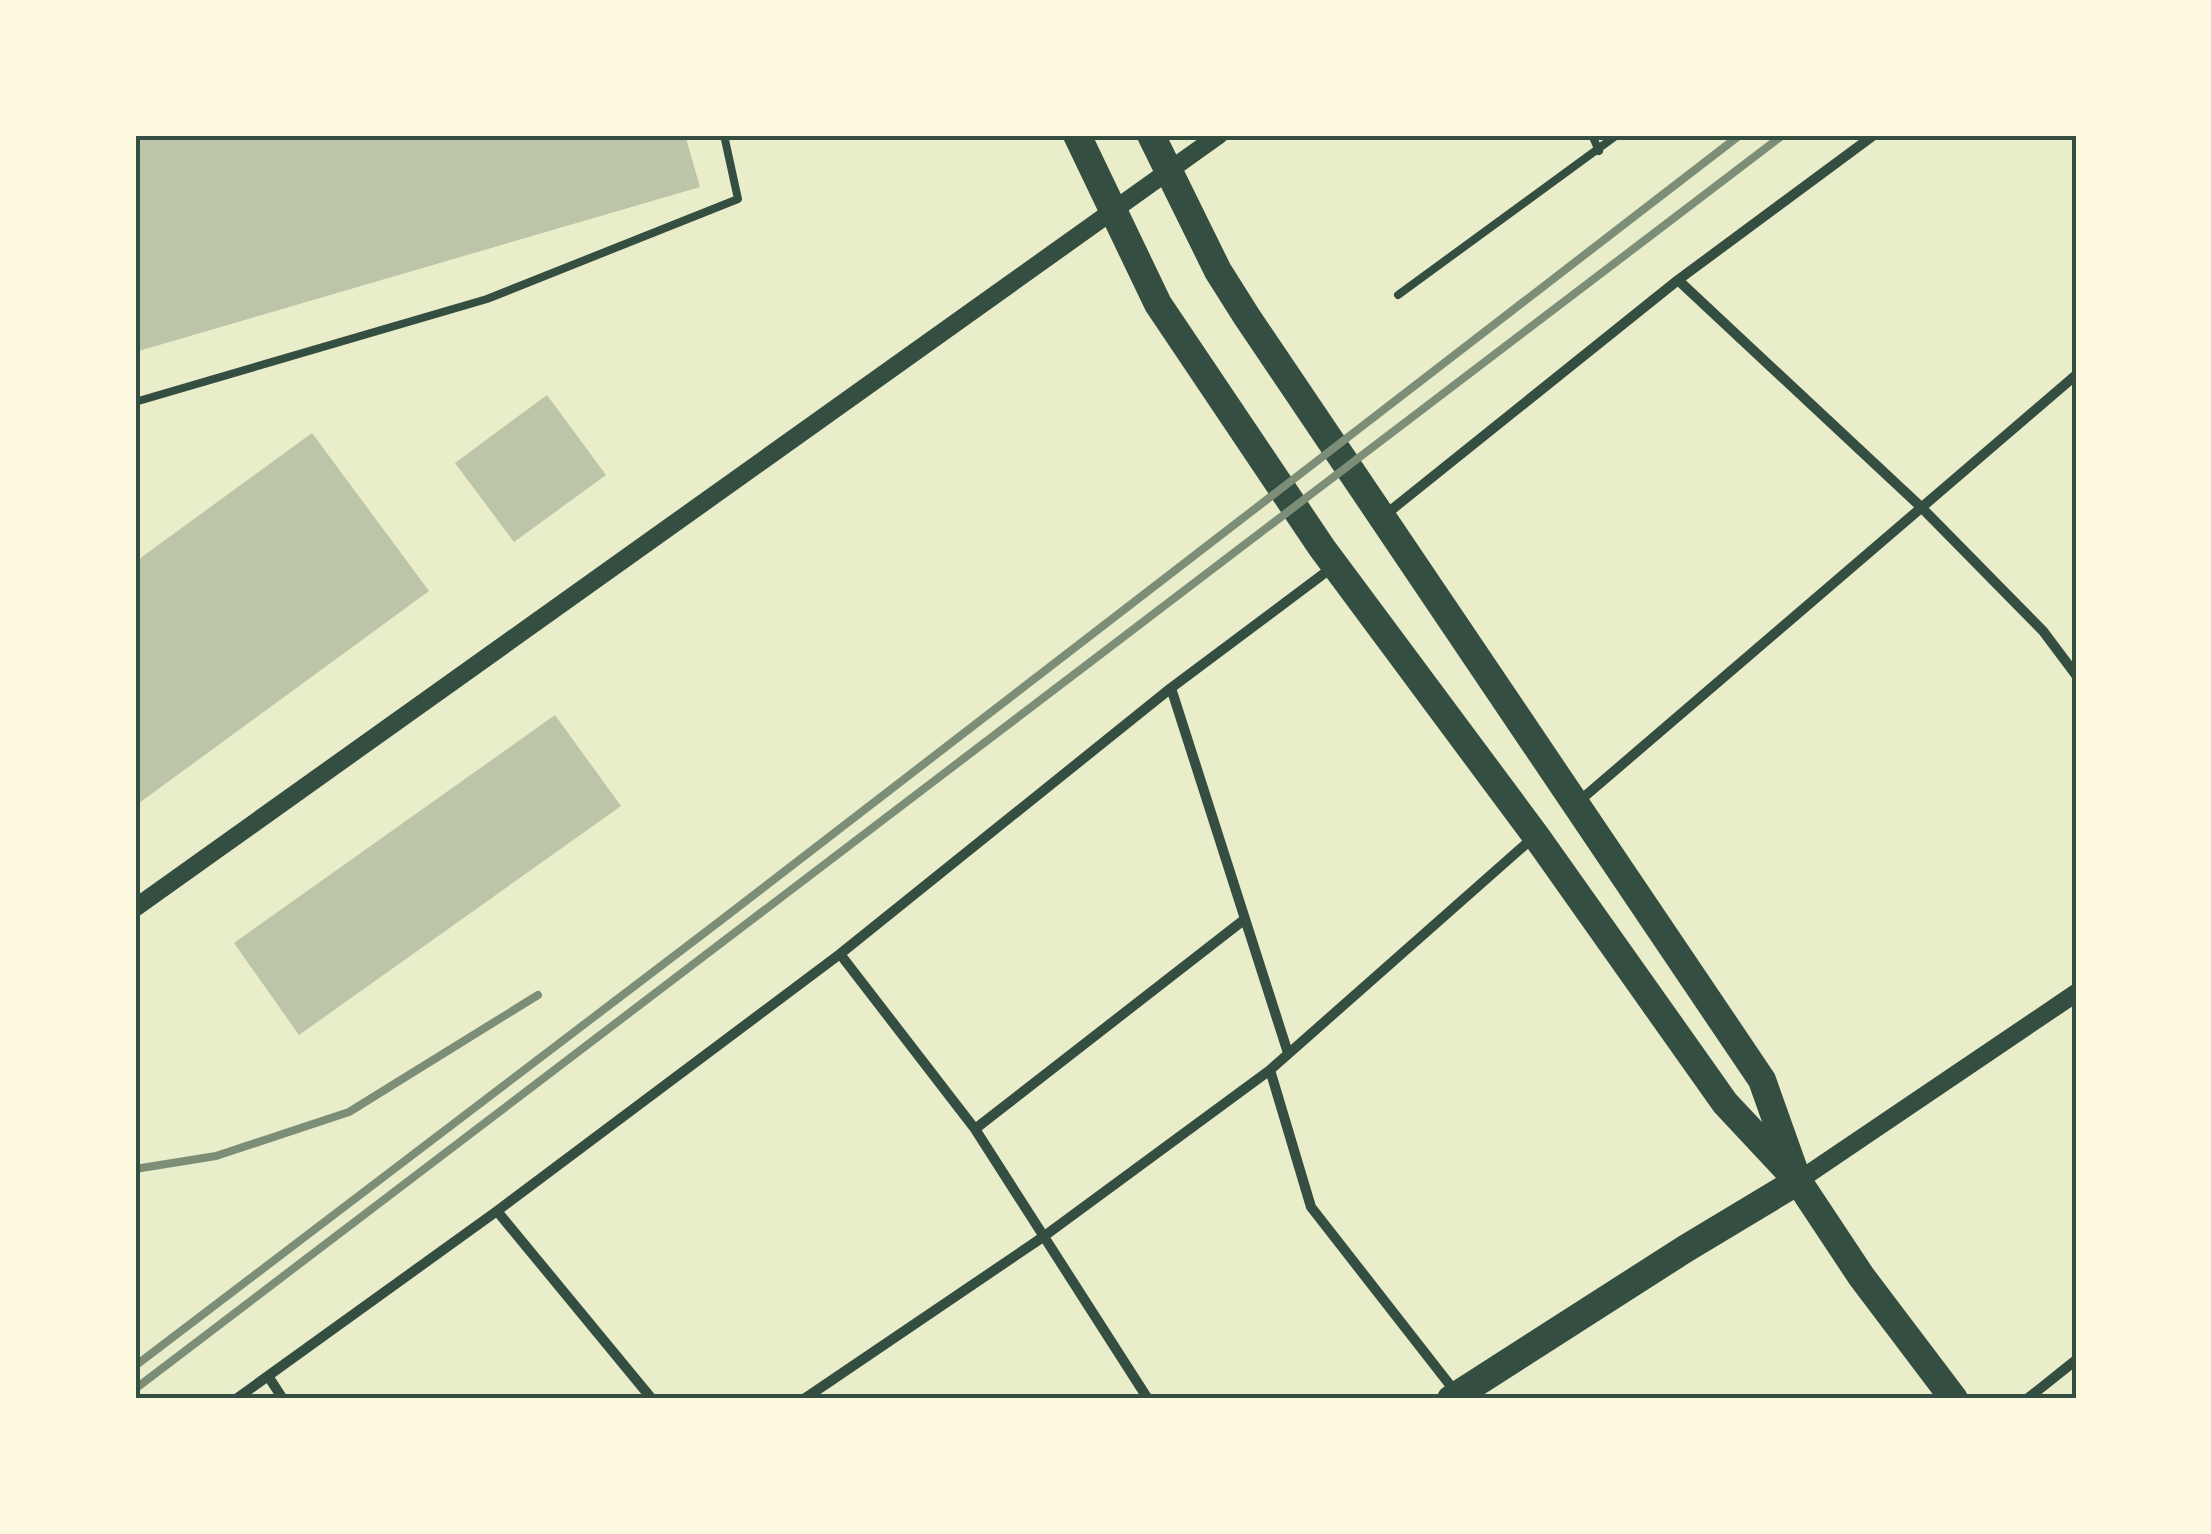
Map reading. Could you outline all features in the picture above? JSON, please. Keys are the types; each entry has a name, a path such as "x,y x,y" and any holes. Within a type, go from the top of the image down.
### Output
{"highway":[{"path":"1077,135 1158,304 1180,341 1335,565 1536,836 1725,1104 1798,1181 1861,1276 1954,1399"},
{"path":"1151,135 1218,272 1380,519 1762,1080 1798,1181"},
{"path":"1456,1398 1685,1248 1798,1181"}],"street":[{"path":"135,908 1219,135"},
{"path":"1380,519 1678,280 1874,135"},
{"path":"1678,280 1921,507 2043,631 2076,675"},
{"path":"1576,804 2076,375"},
{"path":"236,1399 497,1211 840,954 1171,688 1335,565"},
{"path":"1171,688 1288,1053"},
{"path":"804,1399 1043,1237 1270,1070 1536,836"},
{"path":"975,1129 1245,919"},
{"path":"840,954 975,1129 1148,1399"},
{"path":"1798,1181 2076,993"},
{"path":"1270,1070 1311,1207 1456,1398"},
{"path":"497,1211 652,1399"},
{"path":"2027,1399 2076,1360"},
{"path":"268,1376 283,1399"}],"lane":[{"path":"135,402 487,299 738,198 724,135"},
{"path":"1592,135 1599,150"},
{"path":"1398,295 1617,135"}],"building":[{"path":"135,135 685,135 700,187 135,352"},
{"path":"547,395 606,475 514,542 455,463"},
{"path":"312,433 429,591 135,806 135,562"},
{"path":"555,715 621,806 299,1035 234,943"}],"railway":[{"path":"135,1366 1740,135"},
{"path":"135,1389 1783,135"},
{"path":"135,1169 216,1156 349,1112 538,995"}]}
